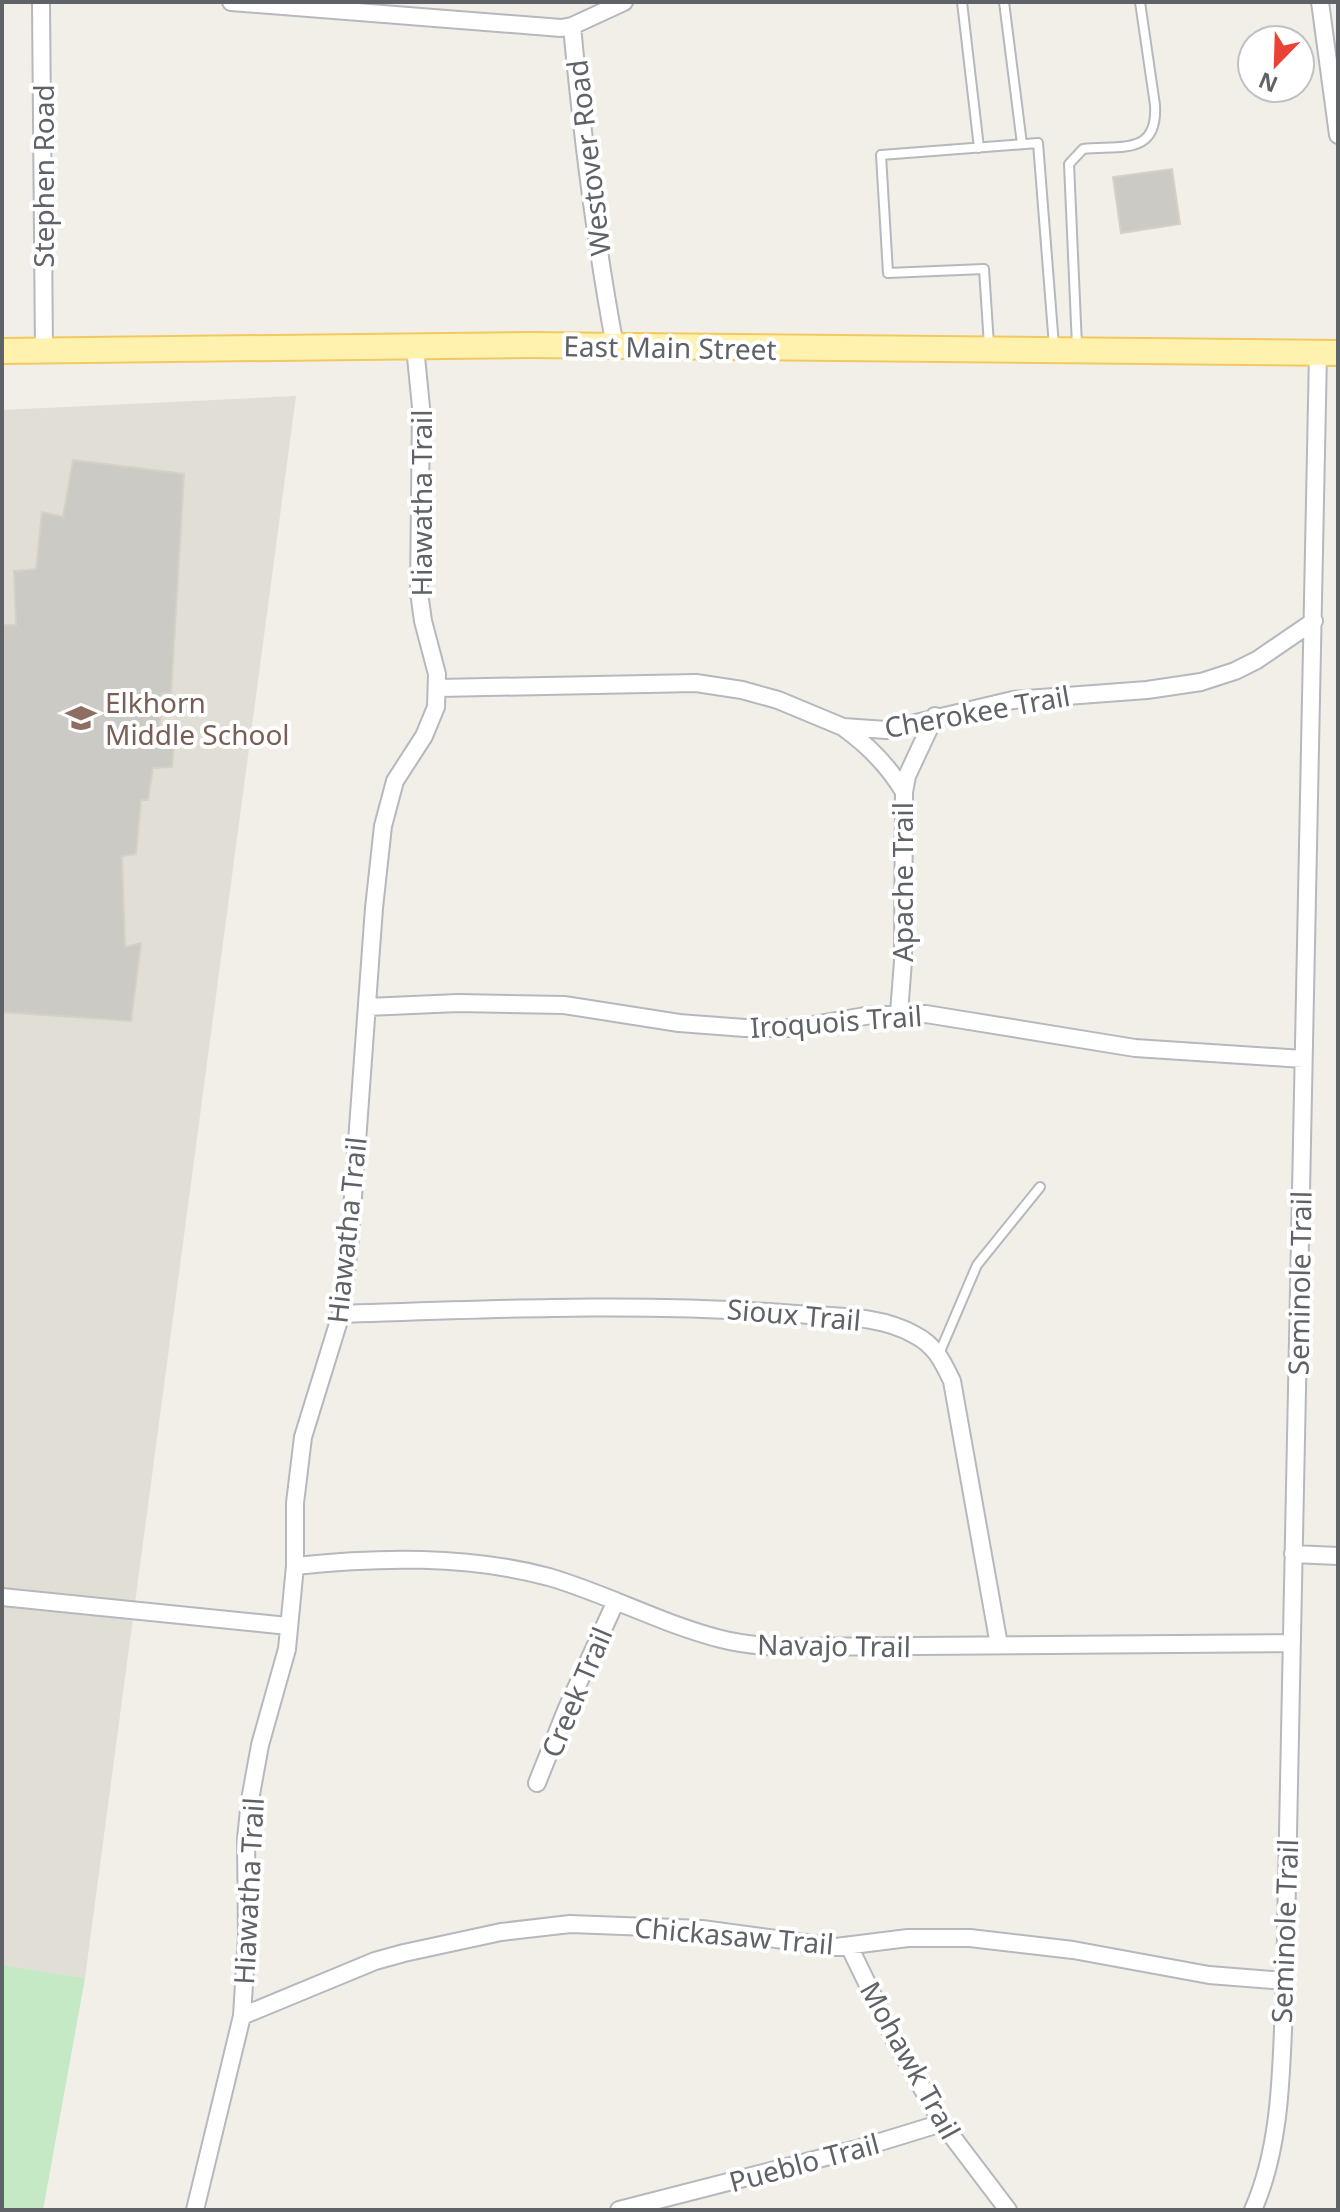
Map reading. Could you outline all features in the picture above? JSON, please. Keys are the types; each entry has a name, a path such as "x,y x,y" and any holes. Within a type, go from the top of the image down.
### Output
{"main road":[{"name":"East Main Street","path":"2,351 615,346 1328,353"}],"street":[{"name":"Stephen Road","path":"41,2 44,351"},
{"path":"231,2 384,8 518,26 572,26"},
{"name":"Westover Road","path":"615,346 585,156 572,26 624,2"},
{"path":"1320,2 1338,135"},
{"name":"Hiawatha Trail","path":"195,2210 242,2016 247,1936 246,1839 250,1800 260,1745 287,1649 295,1566 295,1503 303,1437 341,1314 350,1238 379,852 395,781 433,718 439,688 419,592 421,407 415,347"},
{"name":"Seminole Trail","path":"1253,2210 1260,2194 1275,2124 1285,1981 1314,621 1328,353"},
{"name":"Cherokee Trail","path":"439,688 696,683 742,690 778,700 843,727 886,730 1013,700 1147,690 1201,682 1257,660 1314,621"},
{"path":"904,792 907,776 935,716"},
{"name":"Apache Trail","path":"843,727 891,769 904,792 903,961 899,1013"},
{"name":"Iroquois Trail","path":"367,1007 458,1003 564,1005 679,1023 745,1028 796,1028 854,1017 899,1013 960,1018 1135,1048 1303,1059"},
{"name":"Sioux Trail","path":"341,1314 514,1308 720,1308 873,1320 917,1336 939,1354"},
{"path":"939,1354 952,1381 999,1645"},
{"path":"1293,1554 1338,1556"},
{"name":"Navajo Trail","path":"295,1566 329,1562 478,1563 550,1578 719,1639 749,1645 1290,1643"},
{"path":"2,1597 288,1626"},
{"name":"Creek Trail","path":"537,1783 616,1601"},
{"name":"Chickasaw Trail","path":"242,2016 375,1961 501,1932 570,1924 680,1927 822,1946 849,1946 908,1938 970,1938 1073,1950 1209,1975 1285,1981"},
{"name":"Mohawk Trail","path":"849,1946 895,2041 942,2123 1008,2210"},
{"name":"Pueblo Trail","path":"619,2210 857,2149 942,2123"}],"lane":[{"path":"962,2 979,148"},
{"path":"1004,2 1022,144"},
{"path":"1066,350 1069,164 1083,149 1145,142 1156,122 1140,2"},
{"path":"989,350 984,269 888,273 881,155 1038,143 1066,350"},
{"path":"939,1354 977,1265 1040,1187"}],"shaded area":[{"path":"296,396 85,1978 2,1965 2,410"}],"green space":[{"path":"2,1965 85,1978 43,2210 2,2210"}],"building":[{"path":"1172,169 1180,224 1121,233 1113,177"},
{"name":"Elkhorn Middle School","path":"73,460 184,474 171,693 162,693 159,744 174,745 172,767 153,768 148,800 141,800 136,854 122,856 125,947 141,943 131,1021 2,1012 2,625 16,625 14,571 36,569 42,512 63,517"}],"place":[{"name":"Elkhorn Middle School","path":"81,718"}]}
